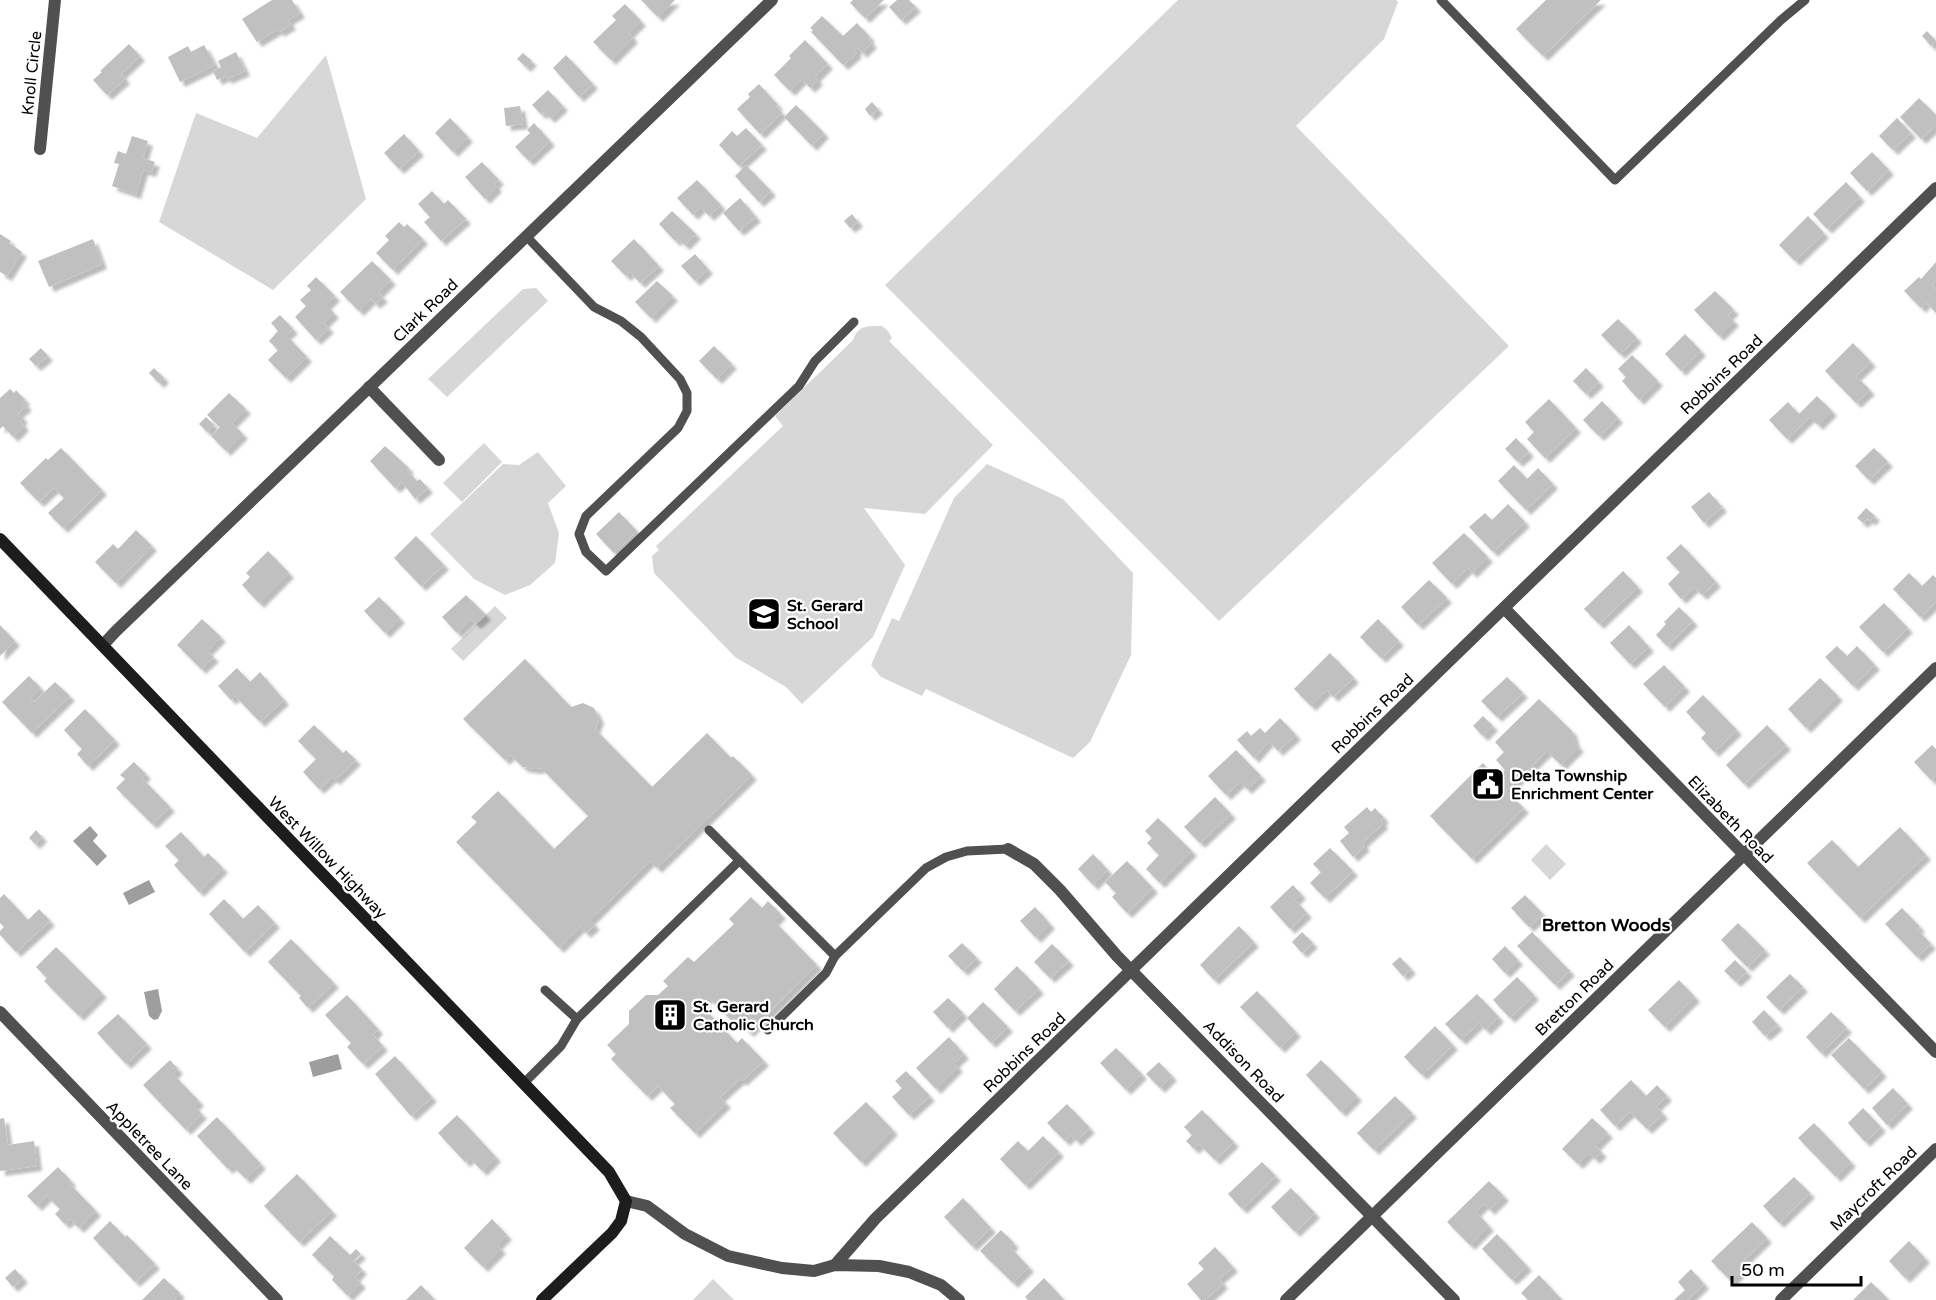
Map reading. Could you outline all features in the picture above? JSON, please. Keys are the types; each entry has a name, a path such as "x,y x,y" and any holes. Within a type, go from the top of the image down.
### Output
{"street":[{"name":"Knoll Circle","path":"40,149 55,0"},
{"name":"Clark Road","path":"104,645 772,0"},
{"name":"Robbins Road","path":"835,1265 875,1219 1936,188"},
{"path":"369,387 439,460"},
{"name":"West Willow Highway","path":"0,539 609,1172 626,1201"},
{"name":"Elizabeth Road","path":"1504,608 1936,1052"},
{"name":"Bretton Road","path":"1286,1300 1936,668"},
{"name":"Addison Road","path":"1008,849 1034,864 1060,890 1117,956 1454,1300"},
{"name":"Appletree Lane","path":"0,1012 277,1300"},
{"name":"Maycroft Road","path":"1781,1300 1936,1149"},
{"path":"542,1300 612,1233 621,1221 626,1201 647,1206 685,1234 728,1256 782,1268 813,1270 835,1265 879,1266 909,1272 941,1285 959,1300"}],"lane":[{"path":"1441,0 1615,180 1804,0"},
{"path":"526,236 594,307 621,321 641,337 680,379 687,393 687,411 678,428 586,516 579,534 586,552 606,571 799,386 815,361 854,322"},
{"path":"709,830 835,956"},
{"path":"768,1030 826,973 835,956 926,868 946,857 967,851 1008,849"},
{"path":"523,1084 561,1046 577,1019 740,861"},
{"path":"545,990 577,1019"}],"shaded area":[{"path":"1178,0 1396,0 1398,2 1384,39 1296,126 1509,346 1219,621 885,285"},
{"path":"326,55 366,199 273,290 159,222 196,113 257,138"},
{"path":"536,288 548,301 447,397 428,379 523,289"},
{"path":"868,326 882,326 892,338 889,341 993,445 925,514 864,508 905,565 873,637 802,704 786,687 735,657 654,573 652,556 659,550 656,546 783,426 775,416 853,340 858,331"},
{"path":"484,443 502,462 462,502 443,483"},
{"path":"538,452 566,486 548,503 559,533 555,563 530,585 505,595 474,579 430,534 503,464 519,465"},
{"path":"987,464 1063,499 1133,573 1131,655 1090,742 1073,758 926,689 922,696 881,677 871,665 892,618 899,621 954,498"},
{"path":"495,606 507,618 463,661 451,649"},
{"path":"90,826 98,835 93,841 107,856 97,866 73,841"},
{"path":"1546,844 1566,864 1550,880 1531,860"},
{"path":"149,880 155,892 129,905 123,893"},
{"path":"158,989 162,1011 158,1019 154,1020 149,1016 144,992"},
{"path":"338,1054 342,1069 313,1077 309,1062"},
{"path":"713,1279 734,1300 693,1300"}],"building":[{"path":"272,0 292,0 300,13 288,20 291,25 279,32 278,29 257,42 242,19"},
{"path":"641,0 675,0 658,17"},
{"path":"853,0 884,0 865,18 850,3"},
{"path":"897,0 909,0 916,7 901,20 889,7"},
{"path":"1546,0 1601,0 1543,56 1516,29"},
{"path":"625,4 641,21 629,33 633,38 611,60 593,42 616,20 612,16"},
{"path":"822,16 843,36 857,23 870,37 868,39 872,43 862,53 858,48 855,51 857,53 843,65 811,32 813,30 810,28"},
{"path":"1927,31 1936,41 1931,46 1922,36"},
{"path":"805,40 828,64 815,77 818,80 810,88 802,79 790,91 774,75"},
{"path":"129,44 140,56 121,74 125,79 107,95 93,80"},
{"path":"204,45 215,65 180,82 168,57 188,46 191,52"},
{"path":"236,52 245,71 227,79 226,76 217,80 213,71 221,67 218,61"},
{"path":"523,53 532,61 526,67 517,59"},
{"path":"566,55 593,84 579,97 553,68"},
{"path":"759,84 778,105 776,106 782,113 760,134 737,109 750,97 748,94"},
{"path":"548,90 563,106 550,118 544,112 541,114 532,105"},
{"path":"1919,98 1936,115 1936,125 1921,139 1900,117"},
{"path":"872,102 878,109 870,116 865,109"},
{"path":"796,105 824,133 812,146 784,117"},
{"path":"520,106 523,124 506,126 504,108"},
{"path":"450,118 468,137 453,152 435,133"},
{"path":"1897,118 1911,133 1893,150 1879,136"},
{"path":"534,123 550,141 529,161 515,147 530,133 527,130"},
{"path":"746,128 762,145 739,166 719,145 732,131 737,136"},
{"path":"404,134 419,151 399,169 384,153"},
{"path":"132,136 148,141 143,158 155,162 151,172 143,170 136,194 112,186 119,164 114,163 118,151 126,154"},
{"path":"1872,152 1889,170 1867,191 1850,173"},
{"path":"482,162 499,180 494,184 497,187 485,199 465,177"},
{"path":"746,165 771,191 759,202 735,176"},
{"path":"697,180 721,205 709,216 701,207 693,215 677,198"},
{"path":"1846,182 1860,197 1827,229 1813,214"},
{"path":"432,191 444,204 448,200 466,219 441,241 424,222 430,217 418,204"},
{"path":"740,198 756,217 739,231 723,213"},
{"path":"672,211 696,234 685,245 678,239 675,241 659,224"},
{"path":"852,214 858,222 850,228 844,221"},
{"path":"1808,216 1824,233 1795,261 1779,245"},
{"path":"399,222 404,227 407,224 423,239 393,270 376,253 389,240 385,236"},
{"path":"0,234 22,252 7,276 0,272"},
{"path":"93,239 102,264 49,287 38,261"},
{"path":"634,239 659,266 640,283 630,272 626,276 611,261"},
{"path":"695,254 708,269 695,281 681,266"},
{"path":"372,261 391,280 378,293 383,297 375,304 371,299 359,311 340,292"},
{"path":"1936,262 1936,281 1932,285 1936,290 1936,313 1926,302 1921,308 1904,291 1919,277 1921,279"},
{"path":"316,277 335,296 326,305 334,313 324,323 329,328 316,340 295,317 306,306 300,300 311,290 307,286"},
{"path":"657,281 673,296 651,318 635,302"},
{"path":"1715,291 1734,310 1728,315 1734,321 1719,336 1694,310"},
{"path":"280,315 293,329 286,335 307,357 286,378 268,360 278,350 269,341 278,331 271,323"},
{"path":"1618,319 1637,338 1620,354 1601,335"},
{"path":"1685,334 1701,351 1681,371 1665,354"},
{"path":"1853,343 1871,362 1856,376 1870,390 1856,403 1825,371"},
{"path":"714,346 732,364 717,379 699,361"},
{"path":"41,348 48,356 36,366 29,359"},
{"path":"1632,355 1658,381 1639,400 1622,381 1626,377 1618,369"},
{"path":"154,368 164,378 159,383 149,373"},
{"path":"1586,368 1599,382 1586,394 1573,381"},
{"path":"10,389 14,393 16,390 27,406 18,413 23,418 20,421 24,426 13,437 3,426 0,429 0,398"},
{"path":"229,393 246,409 232,423 243,434 226,451 211,436 220,427 207,415"},
{"path":"1817,396 1832,411 1818,425 1810,417 1787,439 1769,420 1788,402 1799,414"},
{"path":"1549,399 1576,428 1545,458 1527,439 1534,432 1525,422"},
{"path":"1602,401 1618,418 1599,436 1583,420"},
{"path":"206,417 214,425 207,432 199,424"},
{"path":"1516,438 1529,452 1518,462 1505,449"},
{"path":"385,446 409,468 407,470 417,481 420,479 428,488 415,499 402,482 395,488 370,461"},
{"path":"61,448 102,490 63,528 48,513 64,498 54,488 39,502 20,483 46,458 48,460"},
{"path":"1874,448 1888,462 1869,480 1855,466"},
{"path":"1514,465 1527,479 1538,468 1553,484 1526,510 1498,481"},
{"path":"1709,492 1722,507 1704,523 1691,507"},
{"path":"1508,504 1525,522 1493,552 1469,527 1485,513 1492,520"},
{"path":"1866,508 1875,516 1863,523 1857,518"},
{"path":"619,512 637,531 614,553 596,534"},
{"path":"136,530 152,546 116,583 95,562 113,544 118,549"},
{"path":"1464,533 1488,557 1472,573 1468,568 1452,584 1432,563"},
{"path":"416,536 444,565 421,586 394,558"},
{"path":"1681,544 1716,582 1702,595 1694,587 1681,599 1668,584 1680,572 1666,558"},
{"path":"268,551 289,573 259,603 242,585 250,577 246,573"},
{"path":"1623,571 1638,587 1599,624 1584,609"},
{"path":"1909,573 1922,586 1933,575 1936,578 1936,602 1920,617 1893,589"},
{"path":"1429,580 1447,598 1418,625 1401,607"},
{"path":"466,595 486,615 476,624 471,619 457,633 442,617"},
{"path":"379,597 400,618 385,633 364,611"},
{"path":"1884,603 1908,628 1883,652 1859,627"},
{"path":"1679,607 1693,621 1667,646 1656,635 1666,624 1664,622"},
{"path":"202,619 221,637 207,651 214,657 201,669 177,645"},
{"path":"1378,619 1399,641 1381,658 1360,637"},
{"path":"0,625 15,641 0,656"},
{"path":"1629,625 1649,647 1630,664 1610,643"},
{"path":"1837,646 1847,656 1857,646 1875,665 1853,686 1825,657"},
{"path":"1330,653 1354,678 1333,697 1327,690 1311,706 1294,689"},
{"path":"525,659 571,707 583,703 594,708 599,719 595,729 652,787 707,733 731,758 733,756 752,775 657,868 650,861 590,920 595,925 586,933 580,927 559,948 456,842 477,822 471,817 498,791 554,849 588,816 541,768 523,767 510,755 505,760 463,719"},
{"path":"1664,665 1685,687 1665,707 1643,684"},
{"path":"237,668 250,682 260,672 284,700 260,722 235,696 231,700 218,686"},
{"path":"29,676 41,688 31,698 34,702 55,682 70,696 32,733 2,702"},
{"path":"1507,677 1523,693 1497,717 1481,701"},
{"path":"1820,678 1838,696 1806,728 1788,709"},
{"path":"1703,695 1737,730 1714,752 1701,738 1706,733 1686,712"},
{"name":"Delta Township Enrichment Center","path":"1539,699 1572,731 1575,743 1579,747 1561,765 1547,751 1506,791 1524,808 1472,859 1430,816 1483,763 1497,778 1505,770 1496,760 1504,752 1495,742"},
{"path":"85,709 115,740 88,766 77,754 82,749 64,730"},
{"path":"1483,716 1493,726 1483,736 1473,726"},
{"path":"1280,718 1296,735 1278,751 1269,741 1254,758 1237,740 1247,731 1251,736 1260,728 1265,733"},
{"path":"314,725 343,753 346,750 356,760 335,780 332,777 319,789 303,772 316,759 298,741"},
{"path":"1767,725 1786,745 1744,784 1726,765"},
{"path":"1932,745 1936,749 1936,775 1931,780 1914,762"},
{"path":"1236,750 1261,776 1247,789 1240,782 1226,795 1208,776"},
{"path":"134,762 146,774 142,778 170,807 152,824 116,788 125,779 120,775"},
{"path":"1215,797 1231,814 1200,843 1184,827"},
{"path":"1367,807 1371,812 1375,808 1384,818 1381,820 1383,824 1362,843 1365,846 1353,857 1340,841 1349,833 1344,827"},
{"path":"1158,818 1192,851 1160,883 1146,869 1159,855 1147,843 1152,838 1145,831"},
{"path":"1900,827 1926,855 1860,918 1807,863 1832,840 1858,867"},
{"path":"36,830 42,837 35,844 29,838"},
{"path":"181,832 204,857 208,853 223,868 199,892 174,865 179,860 165,846"},
{"path":"1330,848 1353,871 1325,898 1310,883 1321,872 1313,864"},
{"path":"1093,854 1108,870 1093,885 1078,869"},
{"path":"1127,861 1153,888 1127,913 1112,897 1116,893 1105,882"},
{"path":"1293,885 1301,894 1295,900 1307,913 1290,929 1270,907"},
{"path":"4,894 28,920 39,909 50,921 16,952 0,935 4,927 0,923 0,898"},
{"path":"1525,895 1543,914 1529,927 1511,908"},
{"name":"St. Gerard Catholic Church","path":"751,897 762,908 768,901 781,914 774,921 817,965 749,1032 737,1020 734,1023 708,997 701,1005 737,1043 742,1038 764,1061 720,1097 726,1103 695,1133 670,1108 675,1104 658,1086 647,1096 611,1059 616,1054 607,1045 629,1024 629,1011 646,995 658,995 668,986 663,981 688,957 694,962 734,924 729,919"},
{"path":"224,899 243,919 258,905 275,923 245,952 209,914"},
{"path":"1035,907 1050,924 1036,938 1020,921"},
{"path":"1902,908 1920,927 1917,929 1931,944 1917,957 1885,924"},
{"path":"1738,923 1765,950 1747,967 1721,940"},
{"path":"1239,926 1254,942 1214,980 1200,965"},
{"path":"1302,932 1313,943 1302,953 1292,942"},
{"path":"1532,932 1570,971 1555,985 1517,946"},
{"path":"291,939 334,983 308,1008 299,998 301,996 268,962"},
{"path":"962,943 977,958 963,971 948,956"},
{"path":"1052,944 1069,961 1050,978 1034,962"},
{"path":"1505,946 1518,960 1505,973 1492,959"},
{"path":"56,947 102,993 79,1016 44,981 47,978 36,967"},
{"path":"1400,957 1411,969 1403,976 1392,964"},
{"path":"1735,960 1747,972 1736,982 1724,971"},
{"path":"1017,966 1039,989 1015,1011 994,989"},
{"path":"1790,974 1803,987 1779,1010 1766,997"},
{"path":"1517,977 1534,995 1510,1018 1493,1000"},
{"path":"1679,980 1695,997 1665,1027 1648,1010"},
{"path":"1257,991 1296,1032 1280,1048 1240,1007"},
{"path":"1477,994 1499,1017 1486,1030 1479,1023 1461,1040 1445,1024"},
{"path":"347,995 378,1029 373,1035 383,1046 363,1064 347,1047 351,1043 325,1015"},
{"path":"948,998 963,1013 948,1028 933,1012"},
{"path":"983,1002 1008,1027 991,1043 967,1018"},
{"path":"1764,1010 1778,1025 1765,1036 1752,1022"},
{"path":"1831,1012 1847,1028 1821,1053 1806,1037"},
{"path":"118,1014 147,1044 126,1064 97,1033"},
{"path":"1435,1026 1453,1045 1422,1075 1404,1057"},
{"path":"949,1037 964,1054 954,1063 958,1067 936,1089 916,1068"},
{"path":"1849,1038 1882,1072 1864,1089 1831,1055"},
{"path":"1116,1048 1142,1074 1126,1090 1100,1063"},
{"path":"395,1056 432,1097 411,1116 375,1074"},
{"path":"170,1060 178,1069 173,1074 199,1101 194,1106 202,1114 186,1130 143,1085"},
{"path":"1321,1060 1357,1096 1341,1112 1306,1075"},
{"path":"1159,1062 1172,1076 1160,1088 1146,1074"},
{"path":"906,1071 930,1096 909,1115 892,1097 902,1088 895,1081"},
{"path":"1631,1080 1646,1096 1657,1085 1667,1096 1656,1106 1663,1114 1647,1129 1630,1112 1615,1126 1600,1110"},
{"path":"1893,1088 1908,1104 1887,1125 1872,1108"},
{"path":"1395,1096 1412,1113 1374,1150 1357,1133"},
{"path":"866,1102 893,1130 861,1162 833,1133"},
{"path":"1067,1104 1090,1128 1076,1141 1071,1135 1065,1141 1047,1123"},
{"path":"1863,1108 1881,1127 1865,1142 1848,1123"},
{"path":"1202,1110 1234,1142 1215,1160 1199,1144 1194,1149 1186,1141 1192,1135 1184,1127"},
{"path":"457,1115 496,1157 482,1171 470,1158 465,1162 438,1133"},
{"path":"217,1117 261,1164 246,1179 232,1165 228,1169 197,1136"},
{"path":"4,1118 8,1145 34,1141 37,1166 0,1171 0,1119"},
{"path":"1592,1118 1608,1133 1595,1146 1602,1152 1595,1159 1589,1153 1578,1164 1562,1149"},
{"path":"1814,1123 1851,1162 1836,1177 1798,1138"},
{"path":"1043,1136 1059,1152 1025,1185 1000,1159 1018,1141 1028,1151"},
{"path":"1262,1162 1276,1176 1242,1209 1228,1194"},
{"path":"58,1167 71,1181 69,1183 96,1211 79,1228 70,1219 65,1224 55,1214 60,1209 47,1196 37,1206 27,1196"},
{"path":"297,1174 332,1211 299,1242 264,1206"},
{"path":"1794,1177 1810,1193 1779,1223 1763,1206"},
{"path":"1489,1181 1504,1196 1490,1210 1484,1204 1476,1212 1489,1226 1470,1245 1447,1222"},
{"path":"1291,1188 1315,1213 1295,1232 1271,1207"},
{"path":"963,1198 991,1228 972,1246 944,1217"},
{"path":"492,1219 507,1235 497,1245 501,1249 483,1267 464,1248"},
{"path":"110,1221 155,1264 135,1282 93,1238"},
{"path":"1752,1222 1767,1238 1740,1264 1744,1268 1731,1281 1711,1261"},
{"path":"1001,1230 1014,1243 1010,1247 1029,1267 1013,1283 980,1251"},
{"path":"1497,1234 1527,1266 1512,1280 1482,1249"},
{"path":"330,1236 350,1255 356,1249 361,1254 353,1261 362,1269 355,1277 361,1283 348,1296 332,1280 334,1276 312,1255"},
{"path":"1909,1241 1925,1258 1905,1278 1889,1261"},
{"path":"1215,1247 1233,1267 1219,1279 1223,1284 1205,1300 1201,1300 1187,1284 1204,1269 1198,1263"},
{"path":"15,1269 23,1278 13,1287 5,1278"},
{"path":"1691,1269 1704,1284 1687,1300 1674,1300 1685,1290 1678,1282"},
{"path":"1539,1275 1562,1300 1528,1300 1521,1293"},
{"path":"164,1278 180,1293 174,1299 176,1300 142,1300"},
{"path":"1044,1278 1064,1300 1028,1300 1025,1297"},
{"path":"1871,1282 1889,1300 1853,1300"},
{"path":"421,1285 435,1300 406,1300"}],"place":[{"name":"St. Gerard School","path":"764,614"},
{"name":"Delta Township Enrichment Center","path":"1488,784"},
{"name":"St. Gerard Catholic Church","path":"670,1015"}],"district":[{"name":"Bretton Woods","path":"1606,925"}]}
